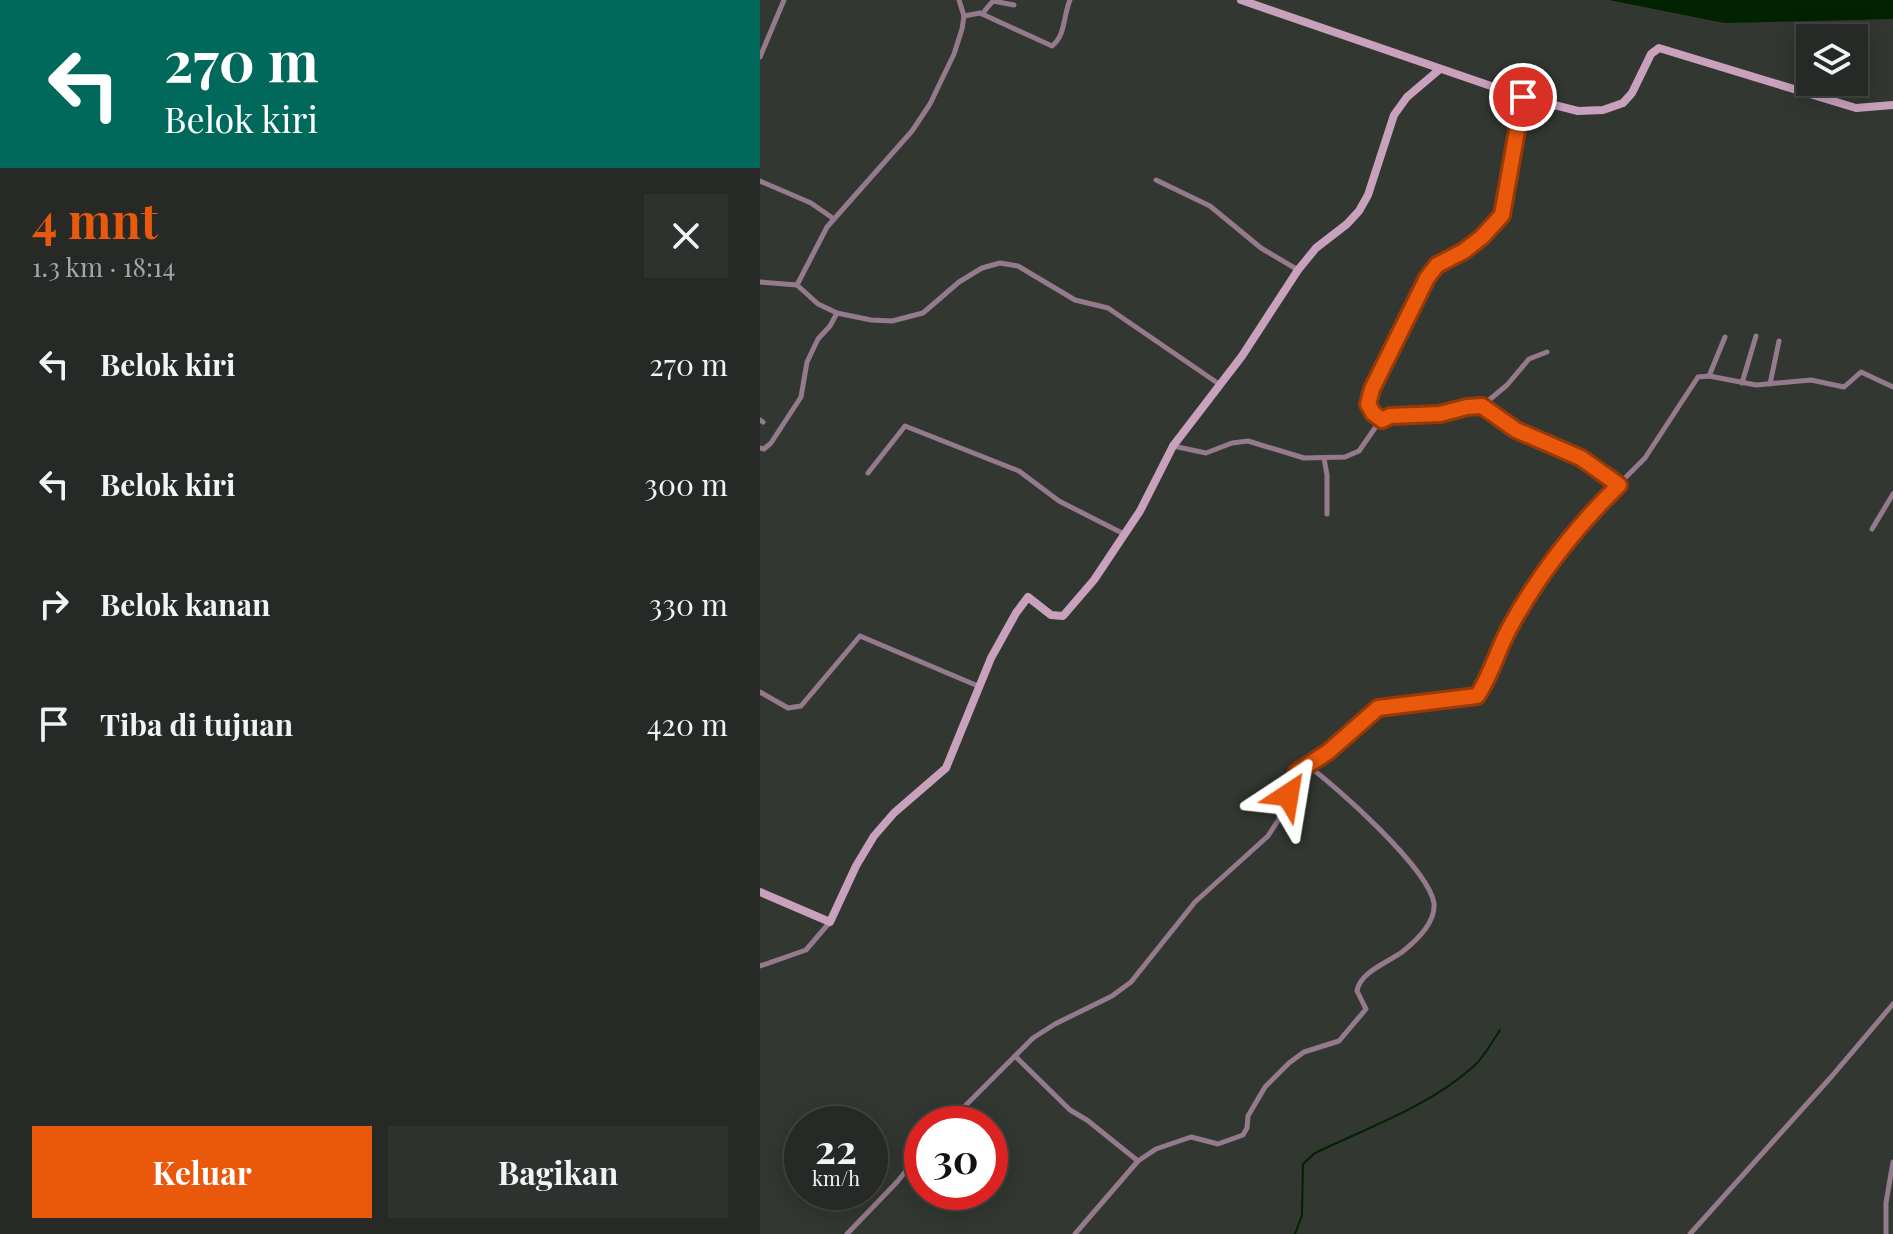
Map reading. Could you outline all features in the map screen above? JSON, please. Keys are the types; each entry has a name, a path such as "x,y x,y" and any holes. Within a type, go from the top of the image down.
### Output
{"street":[{"path":"760,57 784,0"},
{"path":"797,285 821,237 834,219 923,116 954,54 964,16 959,0"},
{"path":"964,16 982,14 1052,46 1062,34 1064,14 1070,0"},
{"path":"1241,0 1523,97 1578,111 1618,106 1628,99 1651,54 1659,48 1856,108 1893,105"},
{"path":"982,14 995,1 1014,5"},
{"path":"760,966 806,950 830,922 874,836 894,813 946,768 978,686 1003,635 1028,597 1051,615 1059,616 1066,614 1094,580 1151,491 1173,446 1258,333 1298,270 1316,248 1359,211 1368,195 1394,115 1407,97 1440,69"},
{"path":"1382,420 1370,410 1368,400 1427,278 1437,265 1482,237 1502,215 1523,97"},
{"path":"1156,180 1210,206 1261,248 1298,270"},
{"path":"760,181 811,203 834,219"},
{"path":"760,282 797,285 818,304 837,313 892,321 916,316 972,273 992,264 1007,264 1031,273 1080,302 1108,308 1219,384"},
{"path":"760,448 768,447 801,397 807,362 818,339 837,313"},
{"path":"1742,383 1756,336"},
{"path":"1709,376 1725,337"},
{"path":"1770,384 1779,341"},
{"path":"1173,446 1206,453 1232,443 1248,441 1304,458 1353,455 1382,420 1390,416 1440,414 1482,406 1507,385 1529,359 1547,352"},
{"path":"965,1106 1044,1030 1112,996 1131,982 1195,902 1268,836 1283,813 1295,775 1328,752 1378,708 1477,696 1510,628 1559,552 1592,511 1659,440 1699,376 1742,383 1770,384 1800,380 1844,387 1861,372 1893,387"},
{"path":"1482,406 1516,430 1581,458 1619,485"},
{"path":"868,473 905,426 1019,471 1059,501 1125,534"},
{"path":"1324,458 1327,514"},
{"path":"1872,529 1893,494"},
{"path":"760,692 788,708 801,706 860,636 978,686"},
{"path":"1075,1234 1138,1161 1177,1140 1191,1137 1218,1144 1243,1135 1248,1116 1265,1087 1304,1052 1339,1041 1366,1009 1357,991 1362,979 1403,951 1431,922 1434,903 1422,878 1375,824 1307,765"},
{"path":"760,892 830,922"},
{"path":"1690,1234 1893,1004"},
{"path":"1015,1056 1070,1110 1138,1161"},
{"path":"1886,1234 1886,1203 1893,1162"},
{"path":"847,1234 904,1173"}],"shaded area":[{"path":"1609,0 1893,0 1893,19 1724,23"}],"waterway":[{"path":"1295,1234 1302,1215 1303,1164 1315,1153 1438,1093 1478,1062 1500,1030"}],"route":[{"path":"1288,795 1297,772 1328,752 1378,708 1477,696 1524,604 1575,530 1619,485 1581,458 1516,430 1482,406 1422,416 1390,416 1382,420 1368,404 1372,389 1427,278 1437,265 1482,237 1502,215 1523,97"}]}
